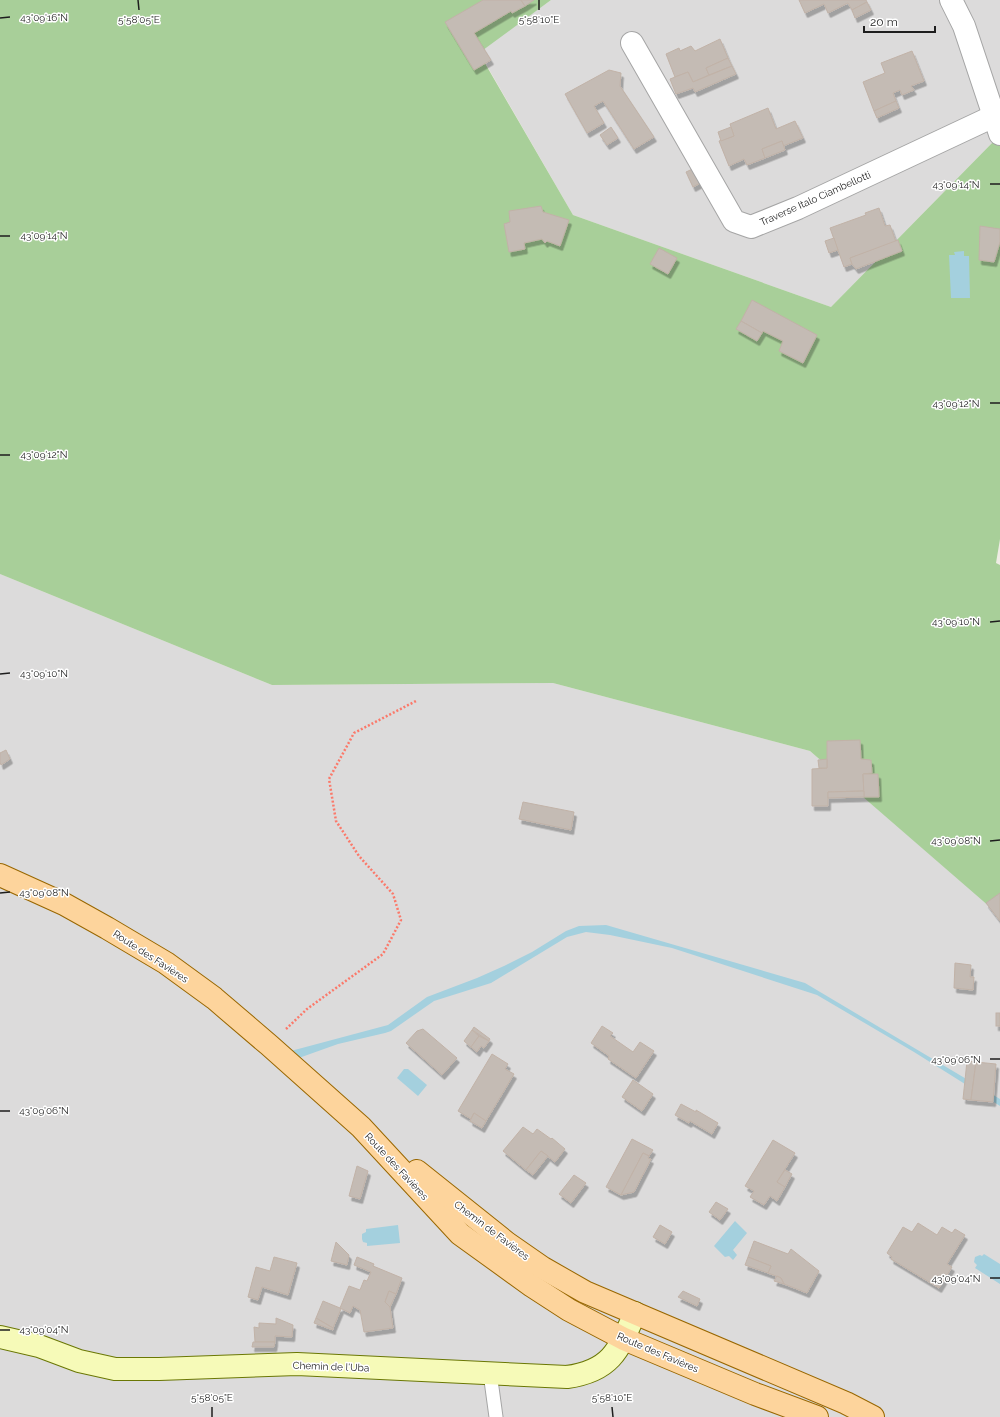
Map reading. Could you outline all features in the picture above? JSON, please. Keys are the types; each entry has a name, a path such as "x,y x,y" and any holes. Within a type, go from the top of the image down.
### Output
{"main road":[{"name":"Route des Favières","path":"0,875 64,904 166,963 214,998 361,1127 460,1234 532,1286 569,1310 624,1339 755,1394 817,1417"},
{"name":"Chemin de Favières","path":"361,1127 507,1243 543,1268 585,1292 635,1313"},
{"path":"635,1313 840,1400 874,1417"}],"street":[{"path":"951,0 964,26 997,125"},
{"name":"Traverse Italo Ciambellotti","path":"632,43 734,221 751,227 997,125"},
{"name":"Chemin de l'Uba","path":"0,1337 39,1346 79,1361 115,1369 159,1369 297,1364 490,1372 567,1377 580,1375 604,1365 621,1345 635,1313"}],"lane":[{"path":"490,1372 496,1417"}],"path":[{"path":"269,1045 307,1009 383,954 401,920 393,894 359,856 336,822 329,778 354,733 416,701"}],"shaded area":[{"path":"551,0 1000,0 1000,140 993,142 831,307 573,215 479,52"},
{"path":"0,574 272,685 553,683 810,751 998,913 1000,913 1000,1417 0,1417"}],"green space":[{"path":"0,0 551,0 479,53 573,215 831,307 993,142 1000,140 1000,539 996,563 1000,565 1000,913 998,914 810,751 553,683 272,685 0,574"}],"water":[{"path":"964,251 964,256 969,256 970,298 951,298 949,255 955,255 954,252"},
{"path":"606,925 805,983 1000,1099 1000,1106 914,1052 817,995 672,948 610,935 586,932 567,937 491,983 434,1001 391,1031 338,1044 296,1059 287,1052 388,1025 427,997 504,966 532,952 566,931 579,926"},
{"path":"404,1069 408,1069 427,1085 418,1096 397,1078"},
{"path":"735,1221 747,1233 733,1250 737,1255 733,1260 729,1256 725,1257 714,1246"},
{"path":"398,1225 400,1243 367,1246 367,1243 363,1242 362,1234 366,1232 366,1229"},
{"path":"984,1254 1000,1264 1000,1284 975,1268 977,1265 974,1262 975,1257 980,1255 982,1256"}],"building":[{"path":"483,0 521,0 525,6 512,13 511,11 474,33 491,60 474,70 445,22"},
{"path":"521,0 534,0 525,6"},
{"path":"799,0 866,0 867,2 852,10 848,3 828,13 824,4 805,13"},
{"path":"867,2 871,10 855,18 852,10"},
{"path":"720,39 728,58 706,68 709,75 693,82 688,72 675,77 666,54 679,48 680,51 691,46 695,51"},
{"path":"912,51 924,81 911,86 914,90 902,95 900,90 893,93 896,101 874,111 863,82 885,73 881,63"},
{"path":"728,58 732,66 709,75 706,68"},
{"path":"732,66 736,74 695,92 693,88 676,94 670,79 688,72 693,82"},
{"path":"609,70 621,73 620,86 654,137 634,149 603,101 594,106 604,123 587,133 565,94"},
{"path":"896,101 899,108 877,118 874,111"},
{"path":"768,108 776,129 795,121 803,138 783,146 782,141 762,149 765,158 747,165 744,159 729,166 719,141 734,136 730,124"},
{"path":"611,127 618,138 607,145 600,135"},
{"path":"731,127 734,136 721,141 718,132"},
{"path":"782,141 785,150 765,158 762,149"},
{"path":"699,166 706,180 693,187 686,172"},
{"path":"541,206 543,212 569,220 560,246 547,241 545,243 542,239 524,243 525,249 509,252 504,224 510,222 509,211"},
{"path":"879,208 885,226 890,225 896,242 850,258 852,264 844,267 830,228 866,215 865,213"},
{"path":"980,226 1000,229 1000,242 994,262 979,260"},
{"path":"834,238 838,250 829,253 825,241"},
{"path":"898,240 902,251 856,269 852,264 850,258"},
{"path":"659,248 677,258 668,274 650,264"},
{"path":"752,300 817,335 803,363 779,351 783,341 763,331 762,333 741,321"},
{"path":"741,321 762,333 757,341 736,329"},
{"path":"860,740 861,759 871,760 872,773 863,774 864,791 828,792 828,806 812,806 812,769 827,768 827,741"},
{"path":"6,750 10,759 1,765 0,753"},
{"path":"827,759 827,768 819,768 818,760"},
{"path":"863,774 878,774 879,797 864,797"},
{"path":"864,791 864,797 828,798 828,792"},
{"path":"523,802 574,812 571,830 519,819"},
{"path":"1000,893 1000,921 986,903"},
{"path":"955,963 971,965 970,977 974,977 973,990 954,988"},
{"path":"996,1013 1000,1013 1000,1026 996,1026"},
{"path":"602,1026 613,1033 610,1036 633,1052 640,1042 654,1051 636,1078 608,1059 609,1056 591,1043"},
{"path":"474,1027 490,1039 489,1041 472,1030"},
{"path":"423,1029 457,1058 442,1075 406,1043 417,1031"},
{"path":"472,1030 479,1036 471,1047 464,1041"},
{"path":"479,1036 489,1041 484,1048 481,1046 477,1052 471,1047"},
{"path":"492,1054 508,1064 505,1069 514,1074 486,1121 474,1113 471,1119 458,1111"},
{"path":"967,1061 976,1062 971,1100 963,1099"},
{"path":"976,1062 996,1064 993,1102 971,1100"},
{"path":"633,1080 653,1094 642,1111 622,1097"},
{"path":"681,1104 696,1112 696,1110 718,1123 712,1134 690,1121 689,1123 675,1115"},
{"path":"474,1113 486,1121 482,1128 470,1121"},
{"path":"523,1127 533,1134 537,1129 551,1139 552,1138 565,1149 555,1162 541,1151 526,1170 503,1151"},
{"path":"632,1139 653,1150 649,1156 643,1153 621,1195 606,1187"},
{"path":"773,1140 795,1153 777,1182 785,1187 777,1201 770,1196 764,1205 750,1197 754,1191 745,1186"},
{"path":"541,1151 548,1156 533,1175 526,1170"},
{"path":"643,1153 651,1159 634,1192 621,1195"},
{"path":"357,1166 368,1171 360,1199 349,1196"},
{"path":"785,1170 792,1174 785,1187 777,1182"},
{"path":"574,1175 586,1183 571,1203 559,1194"},
{"path":"716,1202 728,1209 720,1220 709,1212"},
{"path":"918,1223 937,1235 942,1227 952,1233 955,1229 965,1235 947,1264 952,1267 939,1288 891,1259 892,1257 887,1253 903,1227 912,1232"},
{"path":"660,1225 672,1232 665,1244 653,1237"},
{"path":"754,1241 788,1254 791,1249 819,1271 807,1293 784,1284 781,1278 768,1273 771,1266 748,1257"},
{"path":"336,1242 349,1255 347,1265 331,1261"},
{"path":"274,1257 297,1263 288,1295 262,1287 258,1300 248,1297 256,1267 270,1271"},
{"path":"357,1257 374,1264 373,1266 402,1278 396,1294 389,1291 385,1302 390,1307 393,1328 364,1332 360,1310 353,1306 350,1313 340,1308 349,1286 360,1290 364,1280 367,1281 371,1272 354,1265"},
{"path":"748,1257 771,1266 768,1273 745,1265"},
{"path":"777,1276 781,1278 784,1284 774,1281"},
{"path":"389,1291 396,1294 390,1307 385,1302"},
{"path":"683,1291 700,1299 697,1306 678,1297"},
{"path":"323,1301 341,1309 333,1328 316,1318"},
{"path":"276,1318 293,1325 292,1337 275,1336 275,1342 255,1342 254,1327 259,1328 259,1323 276,1324"},
{"path":"316,1318 333,1328 333,1330 314,1323"},
{"path":"253,1342 275,1342 274,1347 252,1347"}]}
